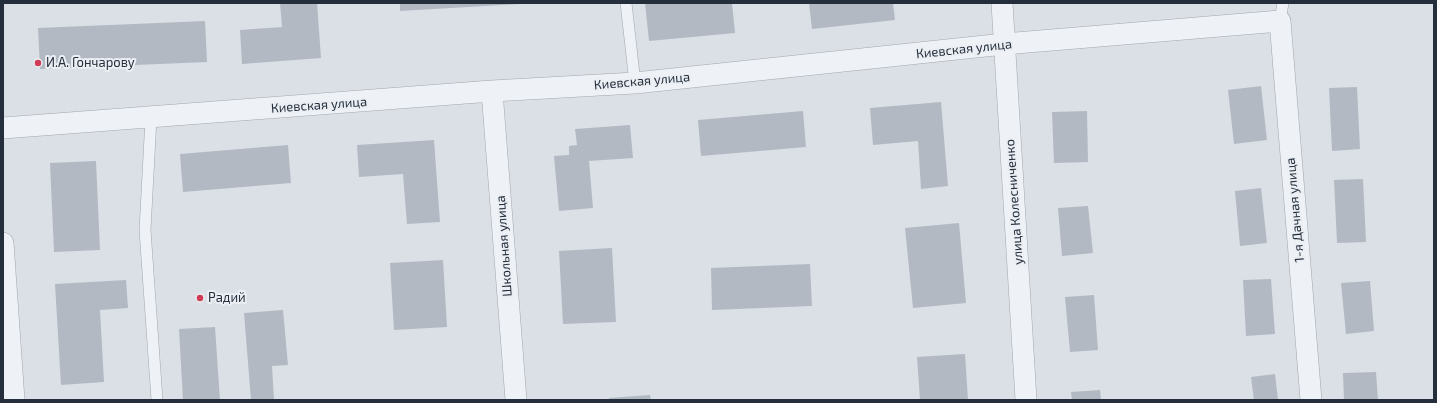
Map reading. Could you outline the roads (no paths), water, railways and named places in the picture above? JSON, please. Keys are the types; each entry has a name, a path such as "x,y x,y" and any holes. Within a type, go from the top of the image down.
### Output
{"street":[{"name":"улица Колесниченко","path":"1002,3 1026,400"},
{"name":"Киевская улица","path":"3,128 492,91 635,83 1004,44 1281,12"},
{"name":"1-я Дачная улица","path":"1281,12 1311,400"},
{"name":"Школьная улица","path":"492,91 516,400"},
{"path":"3,243 6,340 14,400"}],"lane":[{"path":"626,3 635,83"},
{"path":"151,118 145,230 157,400"}],"place":[{"name":"И.А. Гончарову","path":"38,63"},
{"name":"Радий","path":"200,298"}]}
